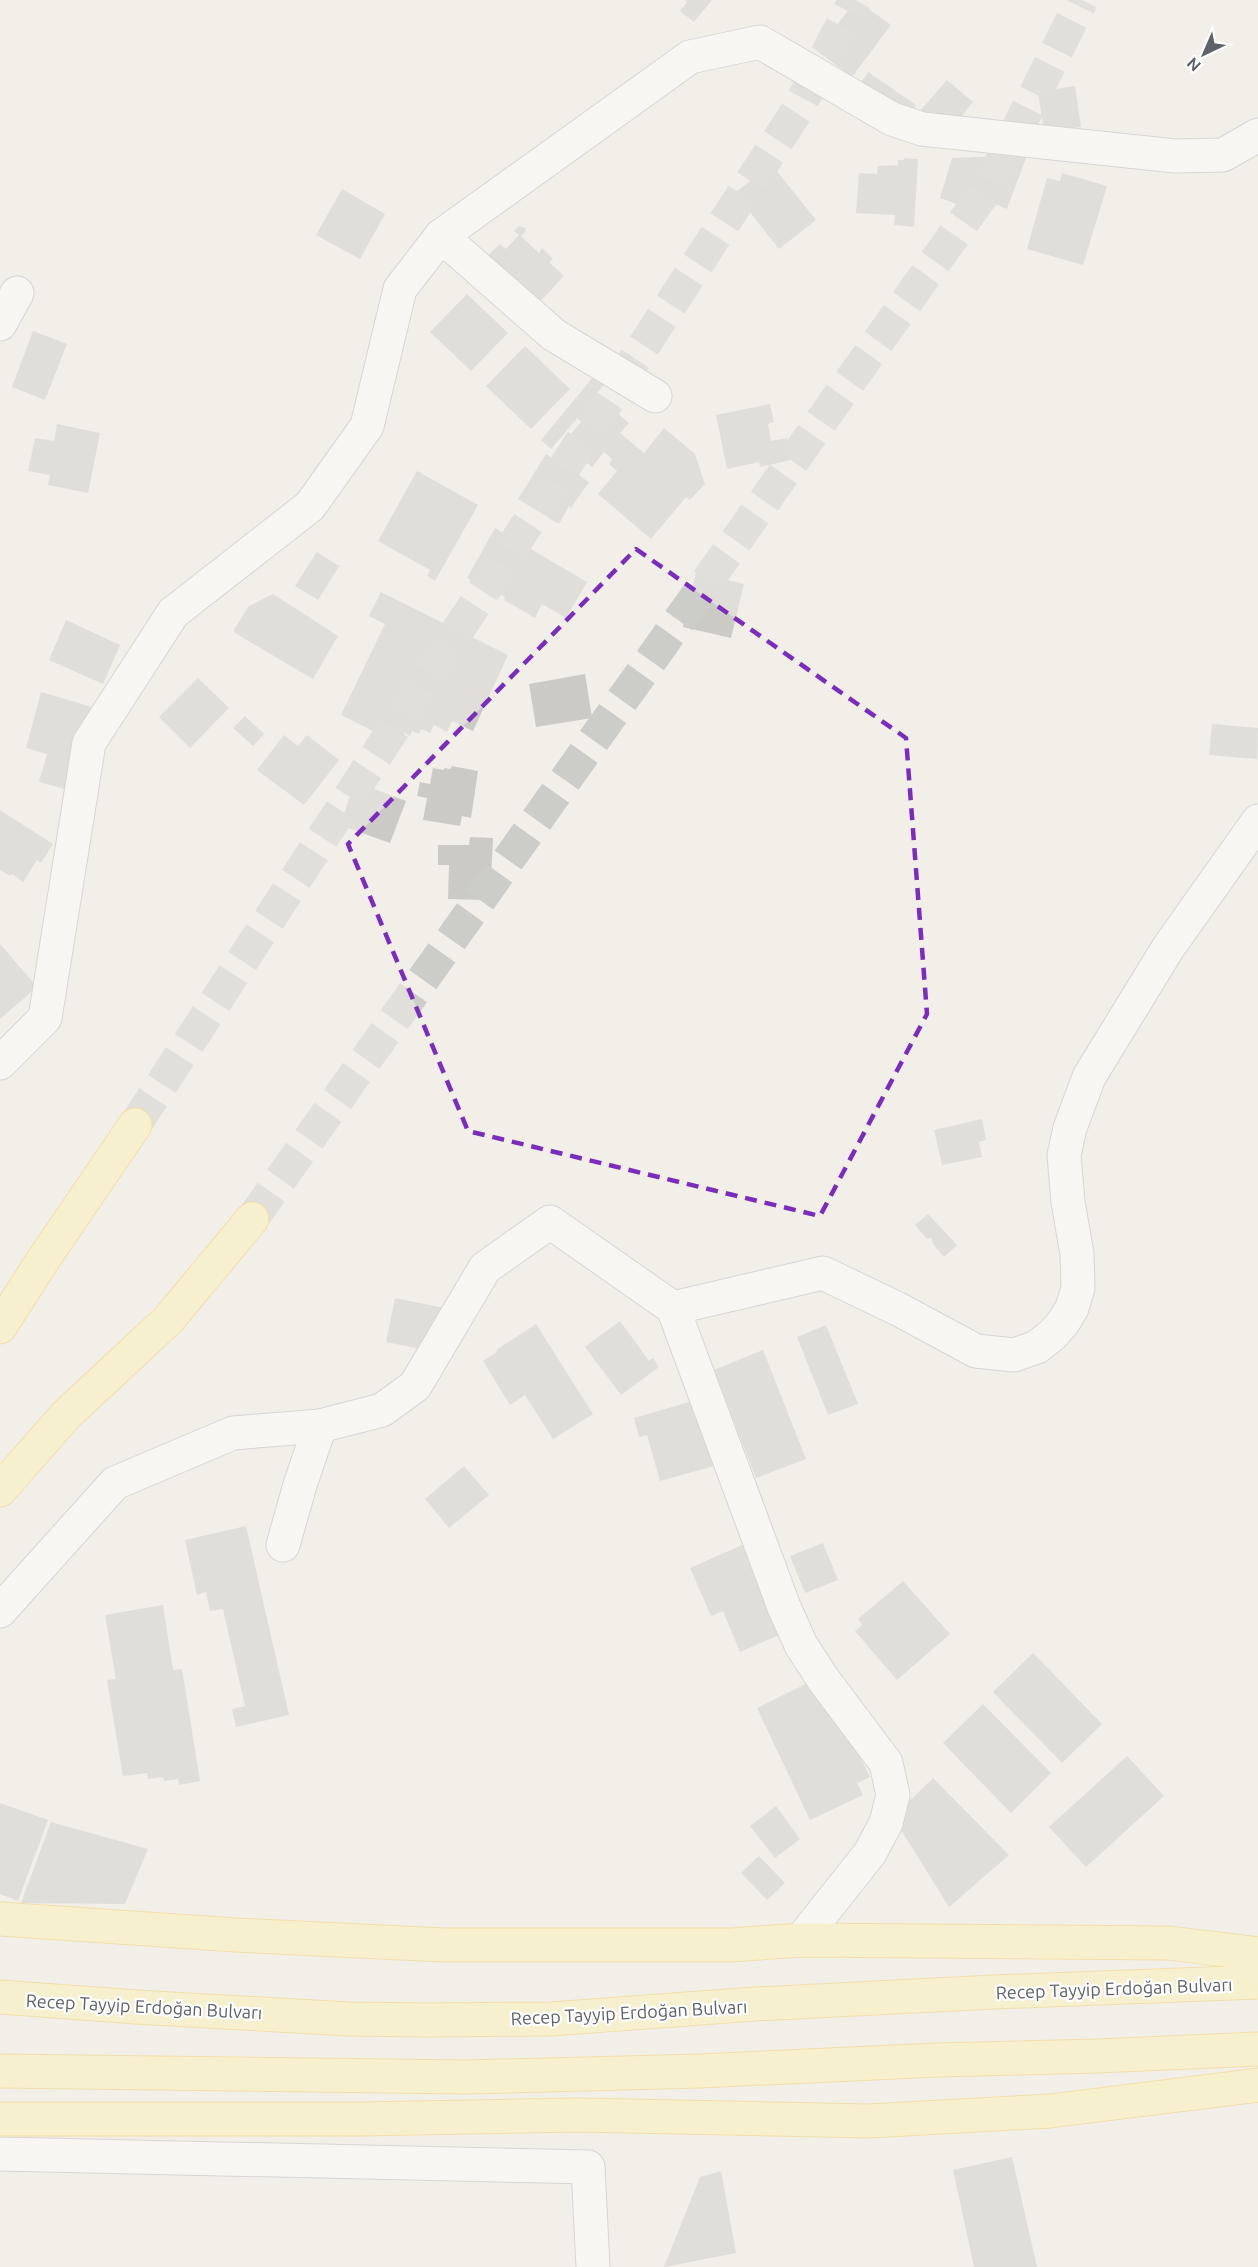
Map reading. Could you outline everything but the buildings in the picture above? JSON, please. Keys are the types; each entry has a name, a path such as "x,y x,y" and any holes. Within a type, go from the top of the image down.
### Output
{"main road":[{"path":"0,1327 135,1125"},
{"path":"0,1490 66,1415 168,1320 252,1219"},
{"path":"0,1919 443,1945 731,1945 801,1940 1169,1943 1258,1954"},
{"name":"Recep Tayyip Erdoğan Bulvarı","path":"0,1997 125,2007 219,2010 349,2019 551,2019 755,2004 1258,1982"},
{"path":"0,2071 466,2077 700,2071 1258,2049"},
{"path":"0,2119 361,2119 578,2115 869,2121 1050,2111 1258,2085"}],"street":[{"path":"0,1063 45,1018 89,743 173,613 310,506 367,426 400,289 441,236 690,57 760,42 892,119 922,129 1175,156 1222,155 1258,135"},
{"path":"441,236 554,335 655,396"},
{"path":"0,324 17,293"},
{"path":"673,1308 823,1273 898,1309 976,1351 1014,1354 1037,1347 1052,1335 1072,1308 1078,1288 1077,1254 1068,1202 1064,1155 1070,1128 1089,1077 1168,948 1258,820"},
{"path":"0,1611 115,1484 233,1433 320,1426 382,1410 415,1386 485,1268 550,1222 673,1308 780,1596 801,1645 823,1679 886,1763 893,1795 886,1823 870,1853 801,1940"},
{"path":"283,1545 320,1426"},
{"path":"0,2154 588,2167 593,2267"}],"highlighted area":[{"path":"636,549 906,738 927,1014 820,1216 468,1131 348,844"}],"tunnel":[{"path":"135,1125 797,111 855,0"},
{"path":"252,1219 989,186 1082,0"}]}
